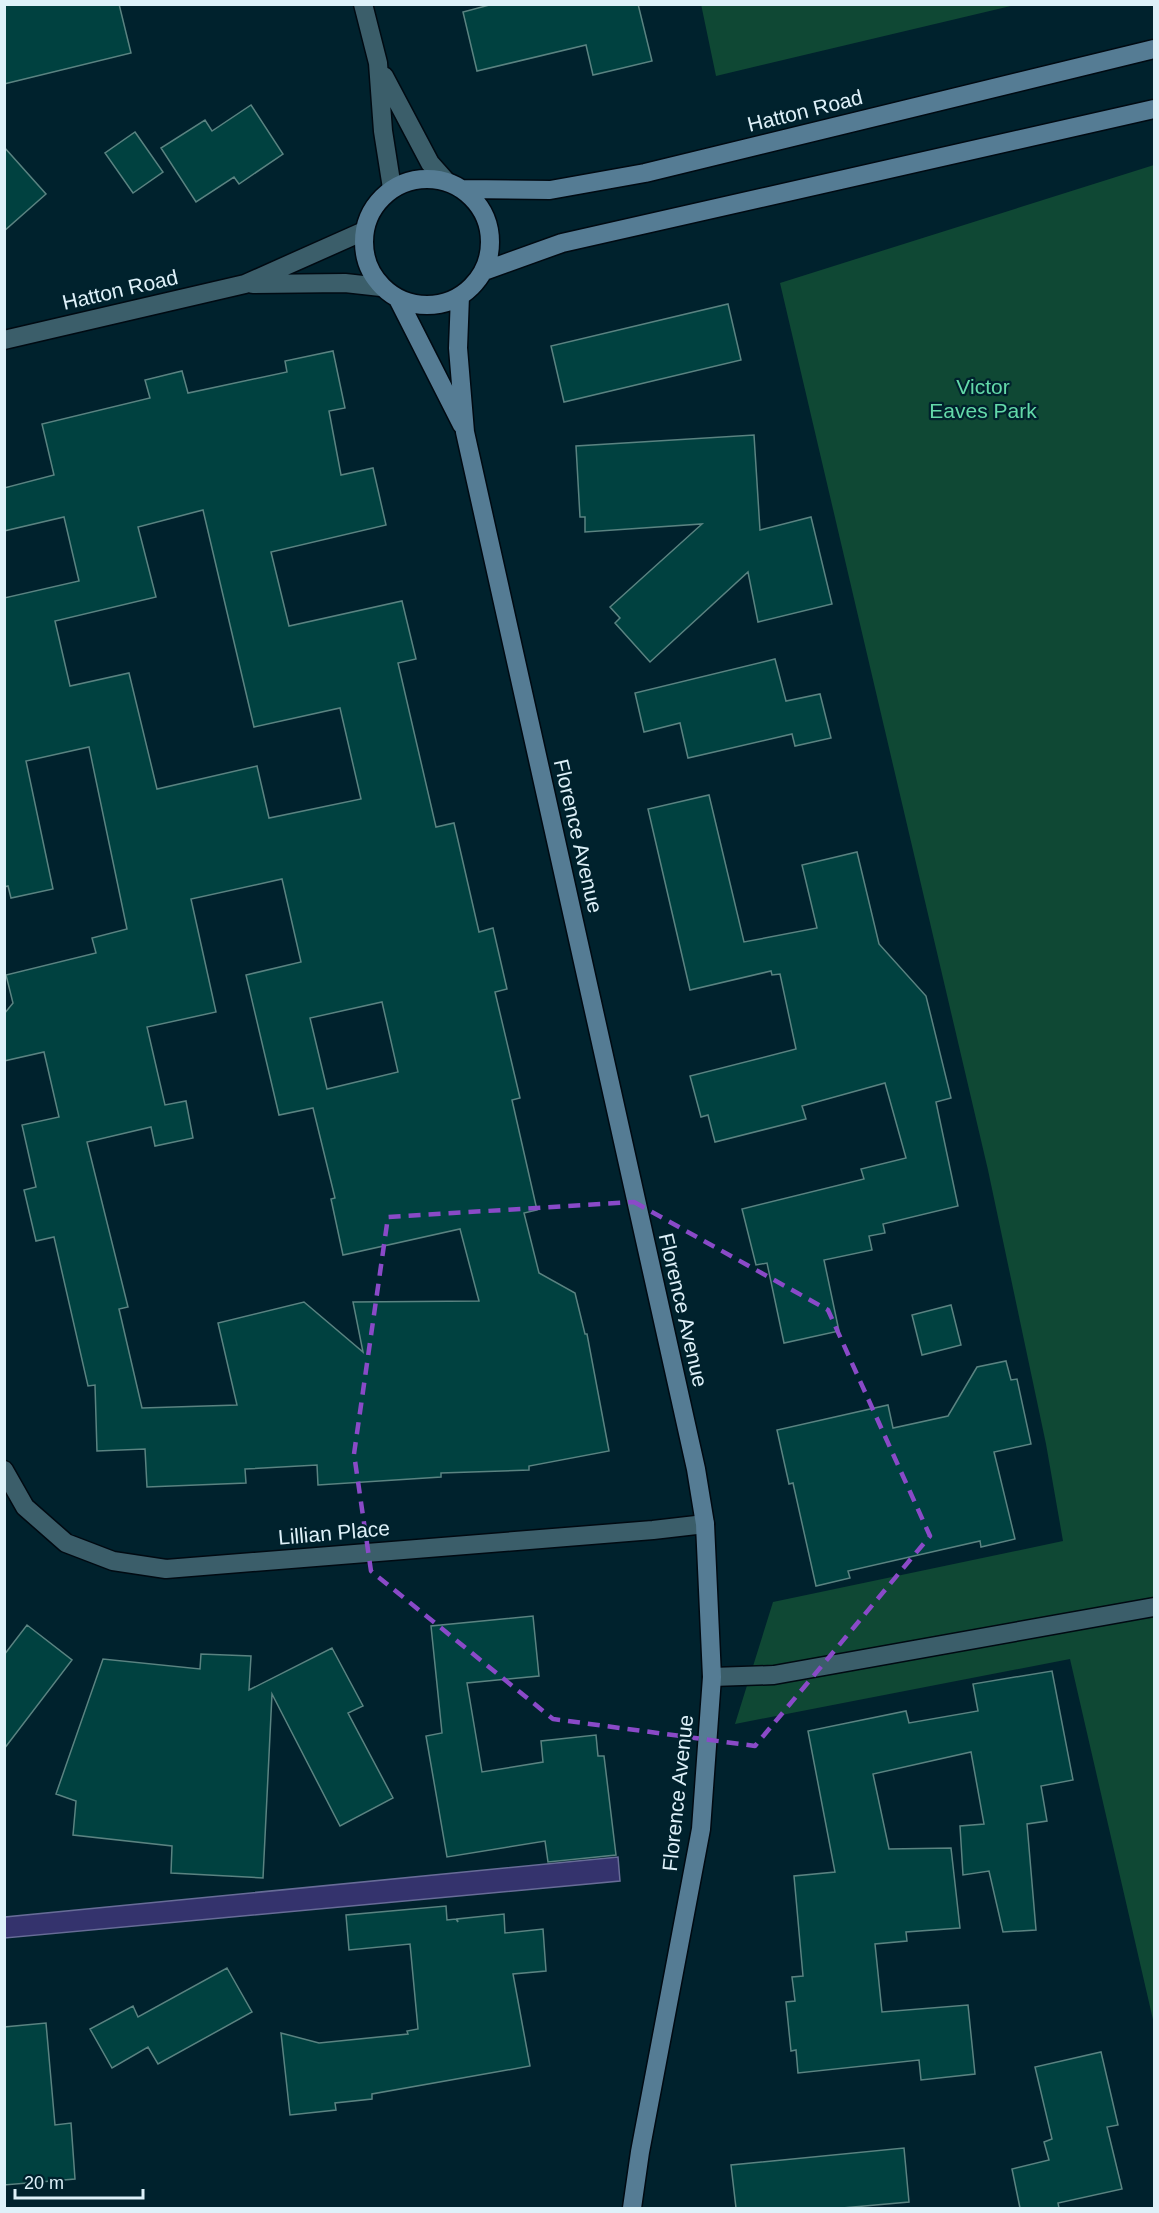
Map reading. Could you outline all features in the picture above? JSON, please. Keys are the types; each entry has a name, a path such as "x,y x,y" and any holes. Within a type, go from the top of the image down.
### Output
{"street":[{"path":"363,4 378,63 397,106 430,163 446,181 462,189 476,202 486,218 490,236 489,254 484,271 474,285 460,296 440,304 419,306 398,299 381,287 369,269 363,249 364,231 369,214 378,200 392,188 417,179 446,181"},
{"name":"Hatton Road","path":"462,189 550,190 645,173 1155,49"},
{"path":"378,63 383,131 392,188"},
{"path":"484,271 562,243 1155,109"},
{"name":"Hatton Road","path":"4,340 245,284 364,231"},
{"name":"Hatton Road","path":"245,284 345,284 381,287"},
{"name":"Florence Avenue","path":"460,296 458,348 465,432 696,1468 705,1524 712,1677 701,1829 640,2152 632,2208"},
{"name":"Florence Avenue","path":"398,299 465,432"},
{"name":"Lillian Place","path":"4,1470 26,1507 66,1543 113,1561 166,1569 705,1524"},
{"path":"712,1677 774,1675 1155,1606"}],"highlighted area":[{"path":"634,1202 828,1310 930,1536 755,1746 553,1719 371,1571 354,1454 388,1217"}],"green space":[{"path":"701,4 1015,4 1015,5 716,76"},
{"name":"Victor Eaves Park","path":"1154,165 1154,2024 1070,1659 735,1724 773,1602 1063,1541 1046,1444 988,1170 780,283"}],"shaded area":[{"path":"618,1857 620,1881 5,1938 5,1917"}],"building":[{"path":"4,4 119,4 131,53 4,84"},
{"path":"493,4 638,4 652,61 593,75 586,45 477,71 463,12"},
{"path":"251,105 283,154 239,184 234,177 196,202 161,148 205,120 212,131"},
{"path":"135,132 163,172 133,193 105,153"},
{"path":"4,147 46,194 4,231"},
{"path":"728,304 741,360 564,402 551,346"},
{"path":"333,351 345,408 329,411 341,475 373,468 386,525 271,552 289,626 402,601 416,659 398,663 436,827 454,823 479,932 493,928 507,989 495,992 520,1098 512,1100 537,1210 524,1213 539,1273 575,1293 585,1334 587,1334 609,1451 529,1466 529,1470 441,1473 441,1477 318,1485 317,1465 245,1469 246,1483 147,1487 145,1449 97,1451 95,1385 88,1386 54,1237 36,1241 24,1190 36,1187 22,1125 59,1117 44,1052 4,1061 4,1014 13,1003 6,975 96,953 92,938 127,929 89,747 26,761 53,889 11,898 8,886 4,887 4,598 79,581 64,517 4,531 4,488 54,475 42,424 150,398 145,380 182,371 188,393 287,372 285,361","holes":["203,510 254,727 340,708 361,799 269,818 257,766 157,789 129,673 70,686 55,621 156,597 138,527","282,879 301,962 246,975 279,1115 313,1108 335,1198 331,1199 343,1255 460,1229 479,1301 353,1302 363,1352 304,1302 218,1323 237,1405 142,1408 119,1309 128,1307 87,1142 151,1127 155,1146 193,1138 186,1101 165,1105 147,1027 216,1012 191,899","382,1002 398,1072 327,1089 310,1018"]},
{"path":"754,435 760,530 811,517 832,604 758,622 748,572 650,662 615,623 620,618 610,607 702,524 585,532 585,517 580,517 576,446"},
{"path":"775,659 786,701 820,694 831,738 795,746 792,734 688,758 680,723 644,732 635,693"},
{"path":"709,795 744,942 817,928 802,865 857,852 879,944 926,996 951,1098 936,1102 958,1206 883,1224 885,1233 869,1236 872,1250 824,1260 839,1331 784,1343 767,1263 756,1265 742,1209 864,1179 861,1169 906,1158 885,1083 802,1106 806,1119 715,1142 708,1115 701,1117 690,1076 796,1049 780,974 772,975 771,971 690,990 648,809"},
{"path":"951,1305 961,1345 922,1355 912,1315"},
{"path":"1006,1361 1011,1380 1017,1379 1031,1444 994,1452 1015,1539 981,1547 980,1541 848,1571 850,1578 816,1586 793,1483 789,1484 777,1430 888,1405 893,1428 948,1416 977,1367"},
{"path":"533,1616 539,1676 467,1683 482,1772 543,1762 541,1741 596,1735 598,1756 604,1756 616,1855 548,1862 545,1841 447,1857 426,1736 442,1733 431,1626"},
{"path":"27,1625 72,1660 4,1749 4,1655"},
{"path":"332,1648 363,1706 348,1713 393,1798 340,1826 272,1694 263,1878 171,1873 172,1846 73,1835 76,1801 56,1794 103,1659 200,1669 201,1654 251,1656 249,1690"},
{"path":"1052,1671 1073,1780 1041,1786 1047,1821 1027,1824 1036,1930 1003,1932 989,1871 963,1875 960,1826 984,1824 971,1752 873,1774 889,1849 951,1848 960,1928 906,1932 907,1941 875,1944 882,2012 968,2005 975,2074 921,2080 919,2060 798,2073 796,2050 791,2051 786,2002 795,2001 792,1977 803,1976 794,1876 835,1872 808,1731 906,1711 909,1723 978,1711 973,1684"},
{"path":"446,1906 447,1920 456,1919 458,1922 457,1919 504,1914 505,1933 543,1929 546,1971 513,1974 530,2066 372,2094 372,2099 335,2103 336,2110 290,2115 281,2033 319,2043 408,2034 407,2031 418,2029 410,1944 349,1950 346,1915"},
{"path":"227,1968 252,2012 158,2064 148,2047 112,2068 90,2029 133,2006 138,2017"},
{"path":"46,2023 55,2125 71,2123 75,2179 4,2185 4,2027"},
{"path":"1101,2052 1118,2125 1107,2127 1122,2189 1058,2203 1059,2208 1020,2208 1012,2169 1049,2160 1044,2142 1052,2139 1035,2067"},
{"path":"904,2148 909,2202 842,2208 736,2208 731,2165"}]}
